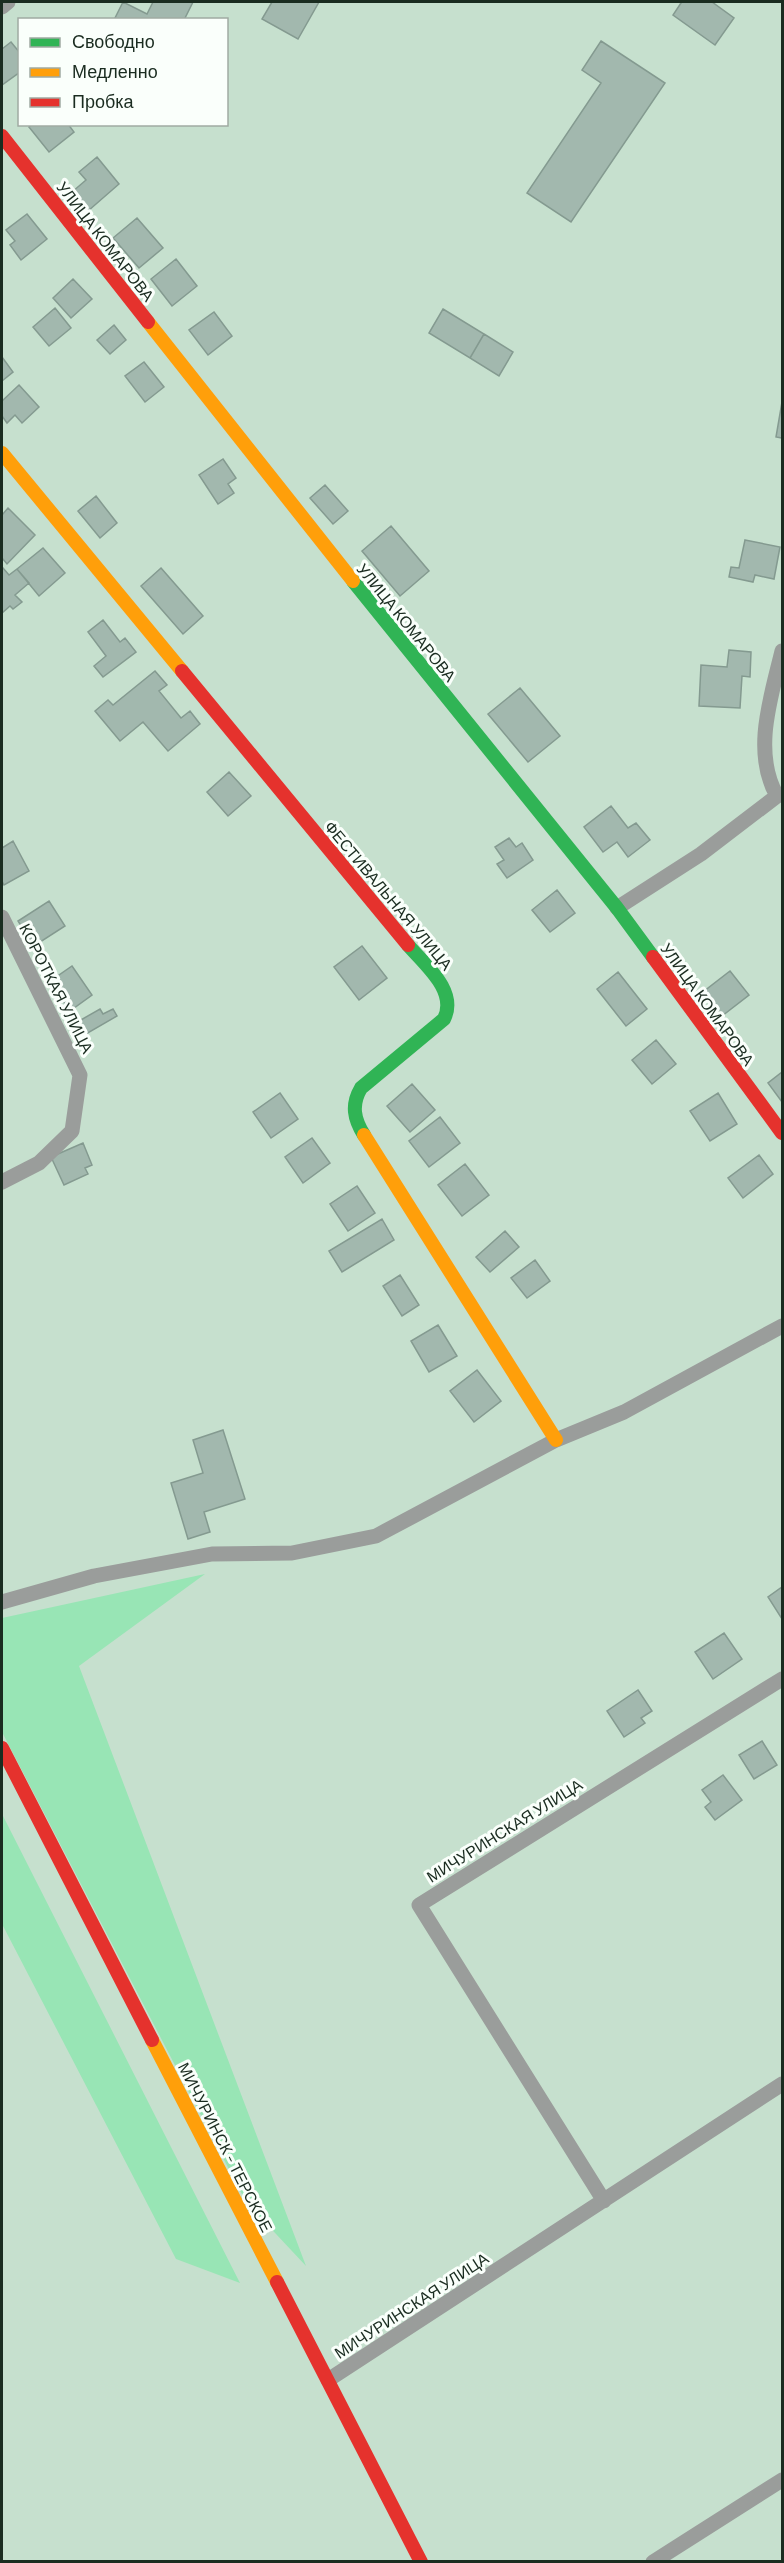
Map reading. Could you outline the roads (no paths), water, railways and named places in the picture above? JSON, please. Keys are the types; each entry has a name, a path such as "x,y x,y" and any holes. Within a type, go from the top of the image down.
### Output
{"street":[{"path":"2,7 8,2"},
{"name":"УЛИЦА КОМАРОВА","path":"2,136 327,549 617,908 783,1132"},
{"name":"ФЕСТИВАЛЬНАЯ УЛИЦА","path":"2,453 444,988 449,1009 444,1019 360,1089 356,1094 353,1108 356,1122 556,1440"},
{"path":"617,908 701,854 780,795 765,763 767,715 783,651"},
{"name":"КОРОТКАЯ УЛИЦА","path":"2,917 80,1075 72,1131 39,1163 2,1182"},
{"path":"2,1602 94,1576 212,1554 292,1553 376,1536 556,1440 624,1412 783,1326"},
{"name":"МИЧУРИНСКАЯ УЛИЦА","path":"603,2201 419,1905 783,1679"},
{"name":"МИЧУРИНСК - ТЕРСКОЕ","path":"2,1749 421,2562"},
{"name":"МИЧУРИНСКАЯ УЛИЦА","path":"328,2380 783,2084"},
{"path":"653,2562 783,2480"}]}
